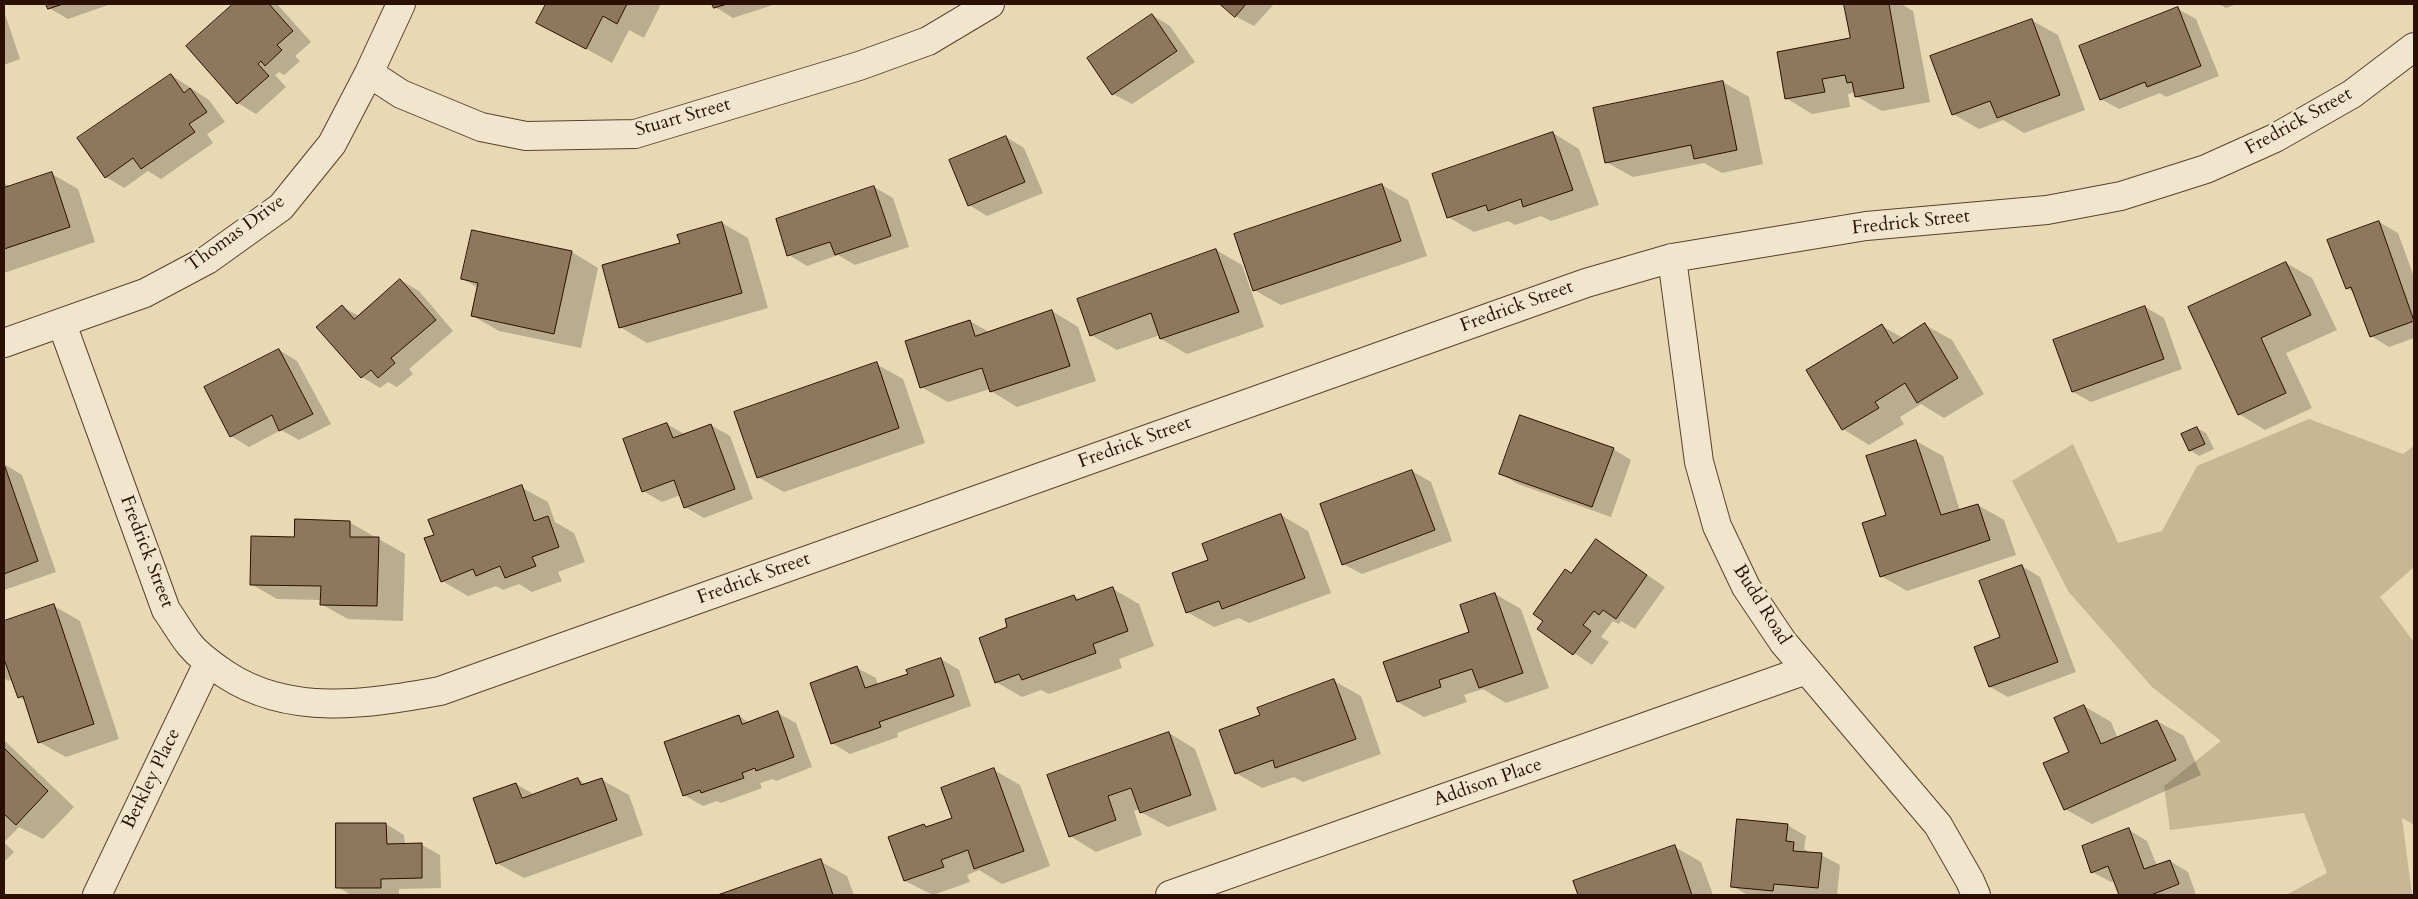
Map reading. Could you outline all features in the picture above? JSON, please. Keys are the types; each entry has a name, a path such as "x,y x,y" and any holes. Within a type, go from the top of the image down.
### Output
{"street":[{"name":"Thomas Drive","path":"4,343 145,293 207,260 281,207 332,144 369,73 401,4"},
{"name":"Stuart Street","path":"369,73 400,94 481,127 526,136 635,134 858,66 928,42 990,4"},
{"name":"Fredrick Street","path":"62,324 166,610 190,645 208,663 244,686 284,700 327,704 377,702 440,691 1586,282 1672,258 1866,226 2046,210 2121,196 2206,169 2275,138 2352,94 2414,47"},
{"name":"Budd Road","path":"1672,258 1699,462 1717,526 1746,587 1783,642 1938,825 1976,895"},
{"name":"Berkley Place","path":"97,895 208,663"},
{"name":"Addison Place","path":"1170,895 1806,670"}],"shaded area":[{"path":"2309,419 2403,454 2414,446 2414,567 2380,597 2414,642 2414,825 2402,818 2412,895 2286,895 2327,873 2304,813 2170,830 2164,786 2221,741 2152,687 2068,591 2012,481 2073,444 2118,543 2162,531 2197,466"}],"building":[{"path":"46,4 63,4 48,9"},
{"path":"233,4 269,4 293,31 277,45 282,50 265,66 261,61 258,64 269,76 237,104 186,46"},
{"path":"546,4 627,4 617,24 603,16 586,49 536,23"},
{"path":"712,4 727,4 714,8"},
{"path":"1220,4 1246,4 1235,17"},
{"path":"1844,4 1889,4 1904,88 1855,97 1852,82 1847,83 1845,75 1822,79 1825,92 1785,99 1777,52 1850,38"},
{"path":"2178,7 2201,66 2147,87 2145,82 2100,100 2079,46"},
{"path":"1152,14 1177,51 1112,95 1087,58"},
{"path":"2032,19 2060,95 1997,118 1990,101 1952,115 1930,56"},
{"path":"171,74 184,93 190,88 207,112 189,124 195,132 141,169 133,158 105,178 77,138"},
{"path":"1723,81 1737,150 1694,159 1691,145 1605,163 1593,108"},
{"path":"1553,132 1573,190 1523,207 1521,199 1488,211 1486,205 1447,218 1432,174"},
{"path":"1006,136 1025,182 968,206 949,160"},
{"path":"52,172 70,227 4,249 4,188"},
{"path":"1382,184 1401,241 1253,291 1234,234"},
{"path":"874,186 891,236 835,255 830,242 787,256 776,219"},
{"path":"2379,221 2414,321 2370,337 2351,287 2346,289 2327,240"},
{"path":"722,222 742,293 619,328 602,265 680,243 677,235"},
{"path":"472,230 572,251 554,334 471,316 478,283 461,279"},
{"path":"1216,249 1239,312 1160,339 1151,313 1090,336 1077,299"},
{"path":"2286,262 2311,315 2261,338 2286,393 2238,415 2188,307"},
{"path":"400,279 436,320 391,358 395,363 378,378 371,370 361,378 316,327 342,305 354,319"},
{"path":"2145,306 2164,359 2072,392 2053,340"},
{"path":"1052,310 1070,366 990,392 982,368 920,388 905,341 970,320 975,336"},
{"path":"1925,323 1958,378 1917,403 1905,383 1875,402 1879,408 1842,430 1806,370 1882,324 1893,343"},
{"path":"279,349 313,414 279,431 272,415 230,437 204,387"},
{"path":"877,362 899,428 757,478 734,412"},
{"path":"1520,415 1614,448 1592,507 1499,474"},
{"path":"667,423 673,438 711,424 735,489 684,508 674,480 642,492 623,439"},
{"path":"2197,427 2205,444 2189,451 2181,434"},
{"path":"1916,440 1941,515 1978,504 1990,540 1880,577 1862,523 1886,515 1866,456"},
{"path":"4,464 38,561 4,574"},
{"path":"1412,470 1435,530 1342,565 1320,504"},
{"path":"522,485 534,521 548,516 559,547 532,557 536,566 505,578 500,566 476,576 473,569 441,582 424,538 434,535 428,520"},
{"path":"1281,514 1305,578 1222,609 1219,601 1186,613 1172,573 1208,560 1202,544"},
{"path":"295,519 350,521 350,537 379,537 377,606 320,605 321,586 250,585 251,536 294,537"},
{"path":"1596,539 1647,575 1616,619 1603,610 1599,615 1594,611 1583,625 1591,631 1573,655 1537,629 1543,621 1533,614 1565,569 1571,573"},
{"path":"2022,565 2058,662 1989,687 1974,647 2000,637 1979,581"},
{"path":"1113,587 1128,631 1093,644 1096,653 1022,680 1019,674 995,683 979,638 1007,627 1005,619 1074,595 1076,600"},
{"path":"1495,593 1523,673 1479,688 1472,669 1439,680 1441,687 1397,702 1383,662 1469,632 1460,605"},
{"path":"54,604 94,724 38,743 23,696 18,698 4,659 4,621"},
{"path":"941,658 954,696 879,722 881,727 831,744 810,683 857,666 865,688 908,674 906,670"},
{"path":"1334,679 1356,739 1275,768 1273,760 1235,774 1219,730 1260,715 1257,708"},
{"path":"2084,705 2101,744 2157,720 2176,760 2064,810 2043,763 2069,752 2054,718"},
{"path":"778,711 794,757 756,771 755,768 742,773 744,778 701,793 700,790 683,796 664,742 739,715 742,724"},
{"path":"1169,732 1191,795 1140,813 1131,788 1108,796 1116,820 1069,837 1047,775"},
{"path":"4,748 48,791 16,825 4,814"},
{"path":"994,768 1024,851 974,869 968,850 941,860 944,867 904,881 888,837 924,824 926,827 952,818 941,788"},
{"path":"578,778 581,785 602,778 617,820 496,864 473,798 516,783 522,798"},
{"path":"1737,819 1788,824 1786,841 1794,842 1793,851 1822,853 1818,888 1774,884 1773,891 1731,887"},
{"path":"336,823 386,823 387,844 422,843 422,878 381,879 381,888 336,888"},
{"path":"2129,828 2144,869 2170,860 2179,884 2151,895 2119,895 2108,866 2091,873 2082,846"},
{"path":"1675,845 1692,895 1578,895 1573,881"},
{"path":"821,859 833,895 718,895"}]}
